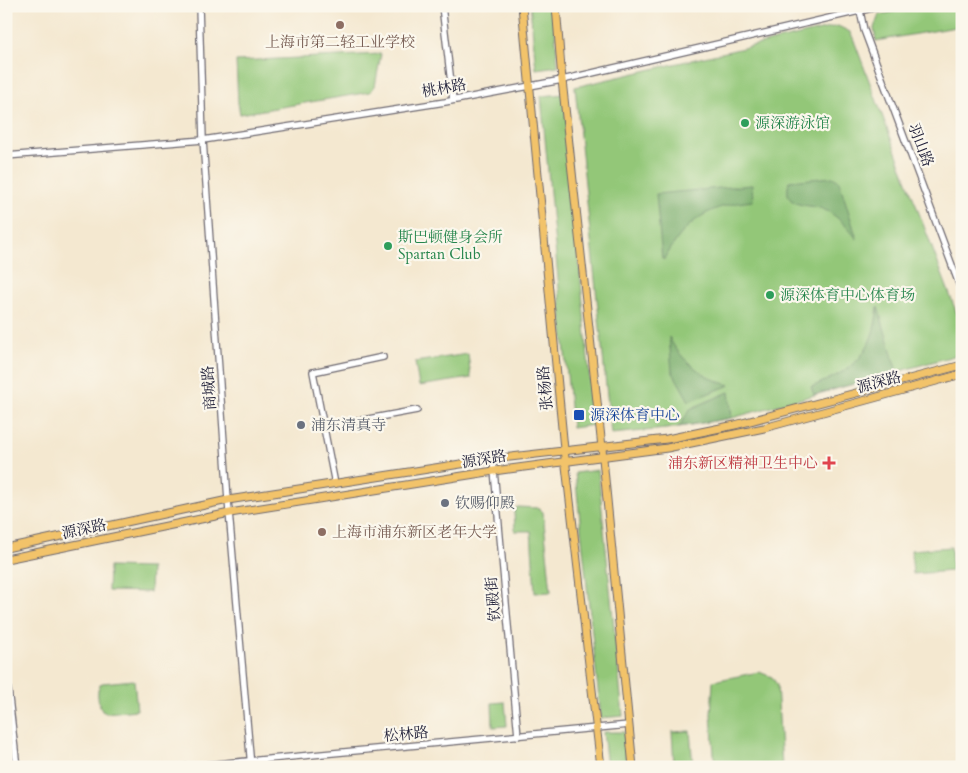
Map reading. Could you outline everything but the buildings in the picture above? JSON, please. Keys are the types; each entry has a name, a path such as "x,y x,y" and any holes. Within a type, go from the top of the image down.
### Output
{"main road":[{"name":"张杨路","path":"522,6 528,86 565,462 600,767"},
{"path":"556,6 633,767"},
{"name":"源深路","path":"6,548 228,500 564,449 602,447 667,439 734,425 962,365"},
{"name":"源深路","path":"6,559 230,513 494,471 667,448 764,428 962,374"}],"street":[{"name":"商城路","path":"199,6 203,140 228,500 251,767"},
{"path":"442,6 453,100"},
{"name":"桃林路","path":"6,156 203,140 453,100 562,80 859,9 881,6"},
{"name":"羽山路","path":"859,9 864,30 962,292"},
{"path":"335,484 314,372 383,357"},
{"path":"325,427 417,410"},
{"name":"钦殿街","path":"493,459 518,736"},
{"path":"6,672 17,767"},
{"name":"松林路","path":"184,767 630,725"}],"green space":[{"path":"530,6 553,6 558,66 536,69"},
{"path":"918,6 962,6 962,26 876,41 874,28 879,15"},
{"name":"源深体育中心","path":"838,26 850,32 853,38 962,327 962,350 957,355 732,418 666,429 611,434 575,87"},
{"path":"381,54 375,86 370,92 240,114 236,61"},
{"path":"564,94 594,425 572,428 541,96"},
{"path":"833,177 839,181 857,239 830,213 821,208 794,202 788,196 789,181"},
{"path":"752,185 753,201 724,206 700,217 681,234 665,259 662,259 656,194"},
{"path":"878,307 897,372 814,395 811,387 839,374 859,359 871,338"},
{"path":"669,337 680,353 694,367 711,378 730,385 689,401 672,371"},
{"path":"468,354 471,378 419,386 415,362"},
{"path":"729,392 732,418 679,427 690,409"},
{"path":"598,470 623,716 601,718 575,473"},
{"path":"517,507 539,508 543,512 551,592 535,593 531,531 515,531 514,512"},
{"path":"951,547 952,571 913,574 911,550"},
{"path":"109,567 151,568 150,592 108,591"},
{"path":"759,672 772,677 777,685 782,767 715,767 711,715 713,681"},
{"path":"134,680 137,710 106,713 102,711 98,700 98,689 102,683"},
{"path":"505,702 507,726 493,727 492,703"},
{"path":"690,731 693,767 674,767 672,732"},
{"path":"603,732 624,732 627,767 607,767"}],"place":[{"name":"上海市第二轻工业学校","path":"340,25"},
{"name":"源深游泳馆","path":"745,123"},
{"name":"斯巴顿健身会所 Spartan Club","path":"388,246"},
{"name":"源深体育中心体育场","path":"770,295"},
{"name":"源深体育中心","path":"579,415"},
{"name":"浦东清真寺","path":"301,425"},
{"name":"浦东新区精神卫生中心","path":"829,463"},
{"name":"钦赐仰殿","path":"445,503"},
{"name":"上海市浦东新区老年大学","path":"322,532"}]}
